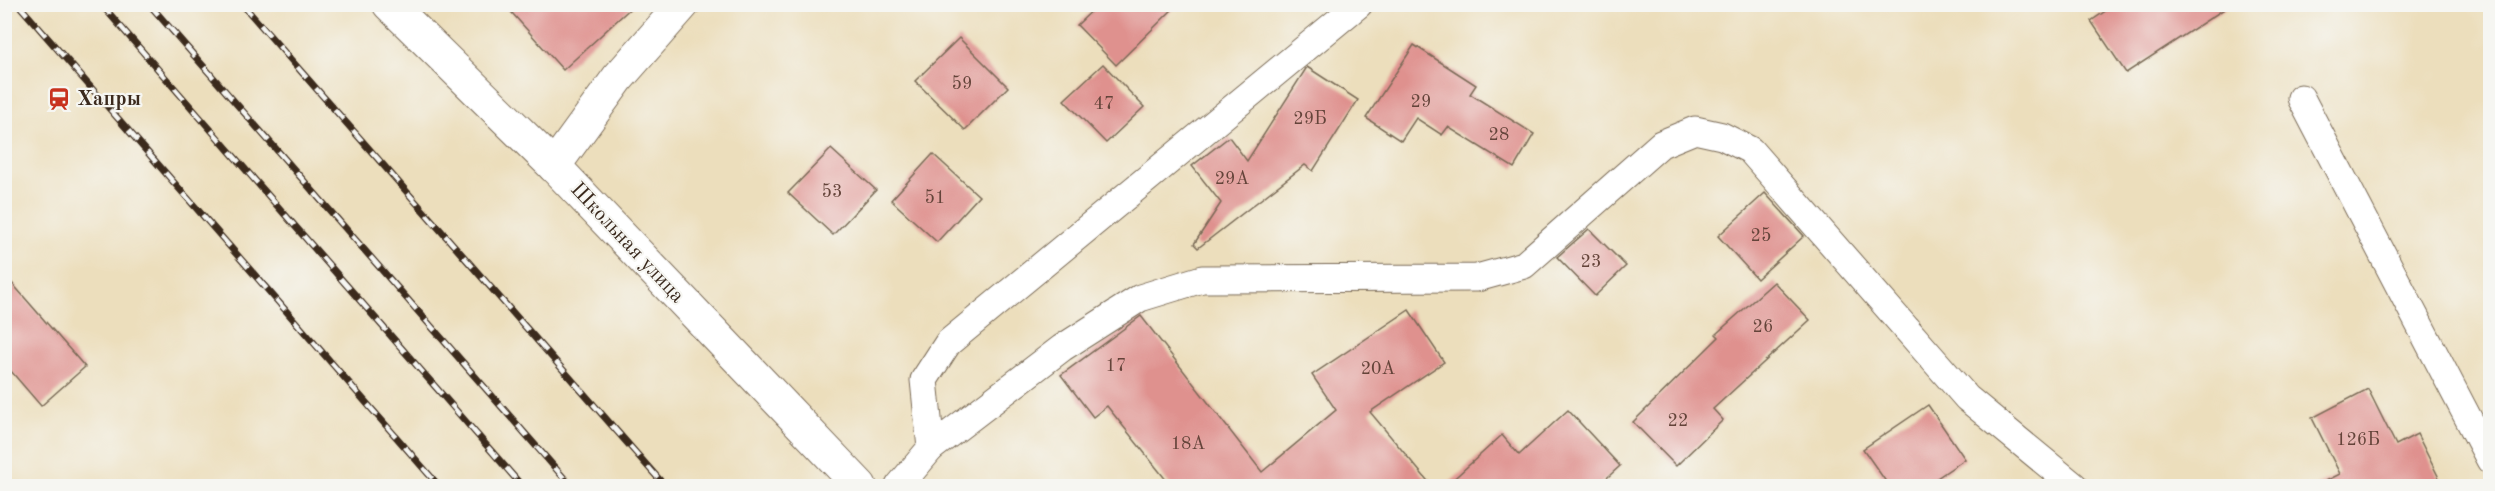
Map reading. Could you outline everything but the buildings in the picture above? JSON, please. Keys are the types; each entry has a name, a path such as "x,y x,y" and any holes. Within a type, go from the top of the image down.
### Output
{"street":[{"name":"Школьная улица","path":"388,4 554,166 860,486"},
{"path":"554,166 618,78 683,4"}],"lane":[{"path":"931,448 924,381 948,343 1359,4"},
{"path":"2301,98 2490,460"},
{"path":"899,486 931,448 1062,348 1140,298 1202,279 1477,278 1524,265 1661,144 1695,130 1722,136 1750,150 1967,398 2074,486"}],"railway":[{"path":"18,4 439,486"},
{"path":"101,4 522,486"},
{"path":"149,4 571,486"},
{"path":"242,4 665,486"}],"place":[{"name":"Хапры","path":"59,99"}]}
